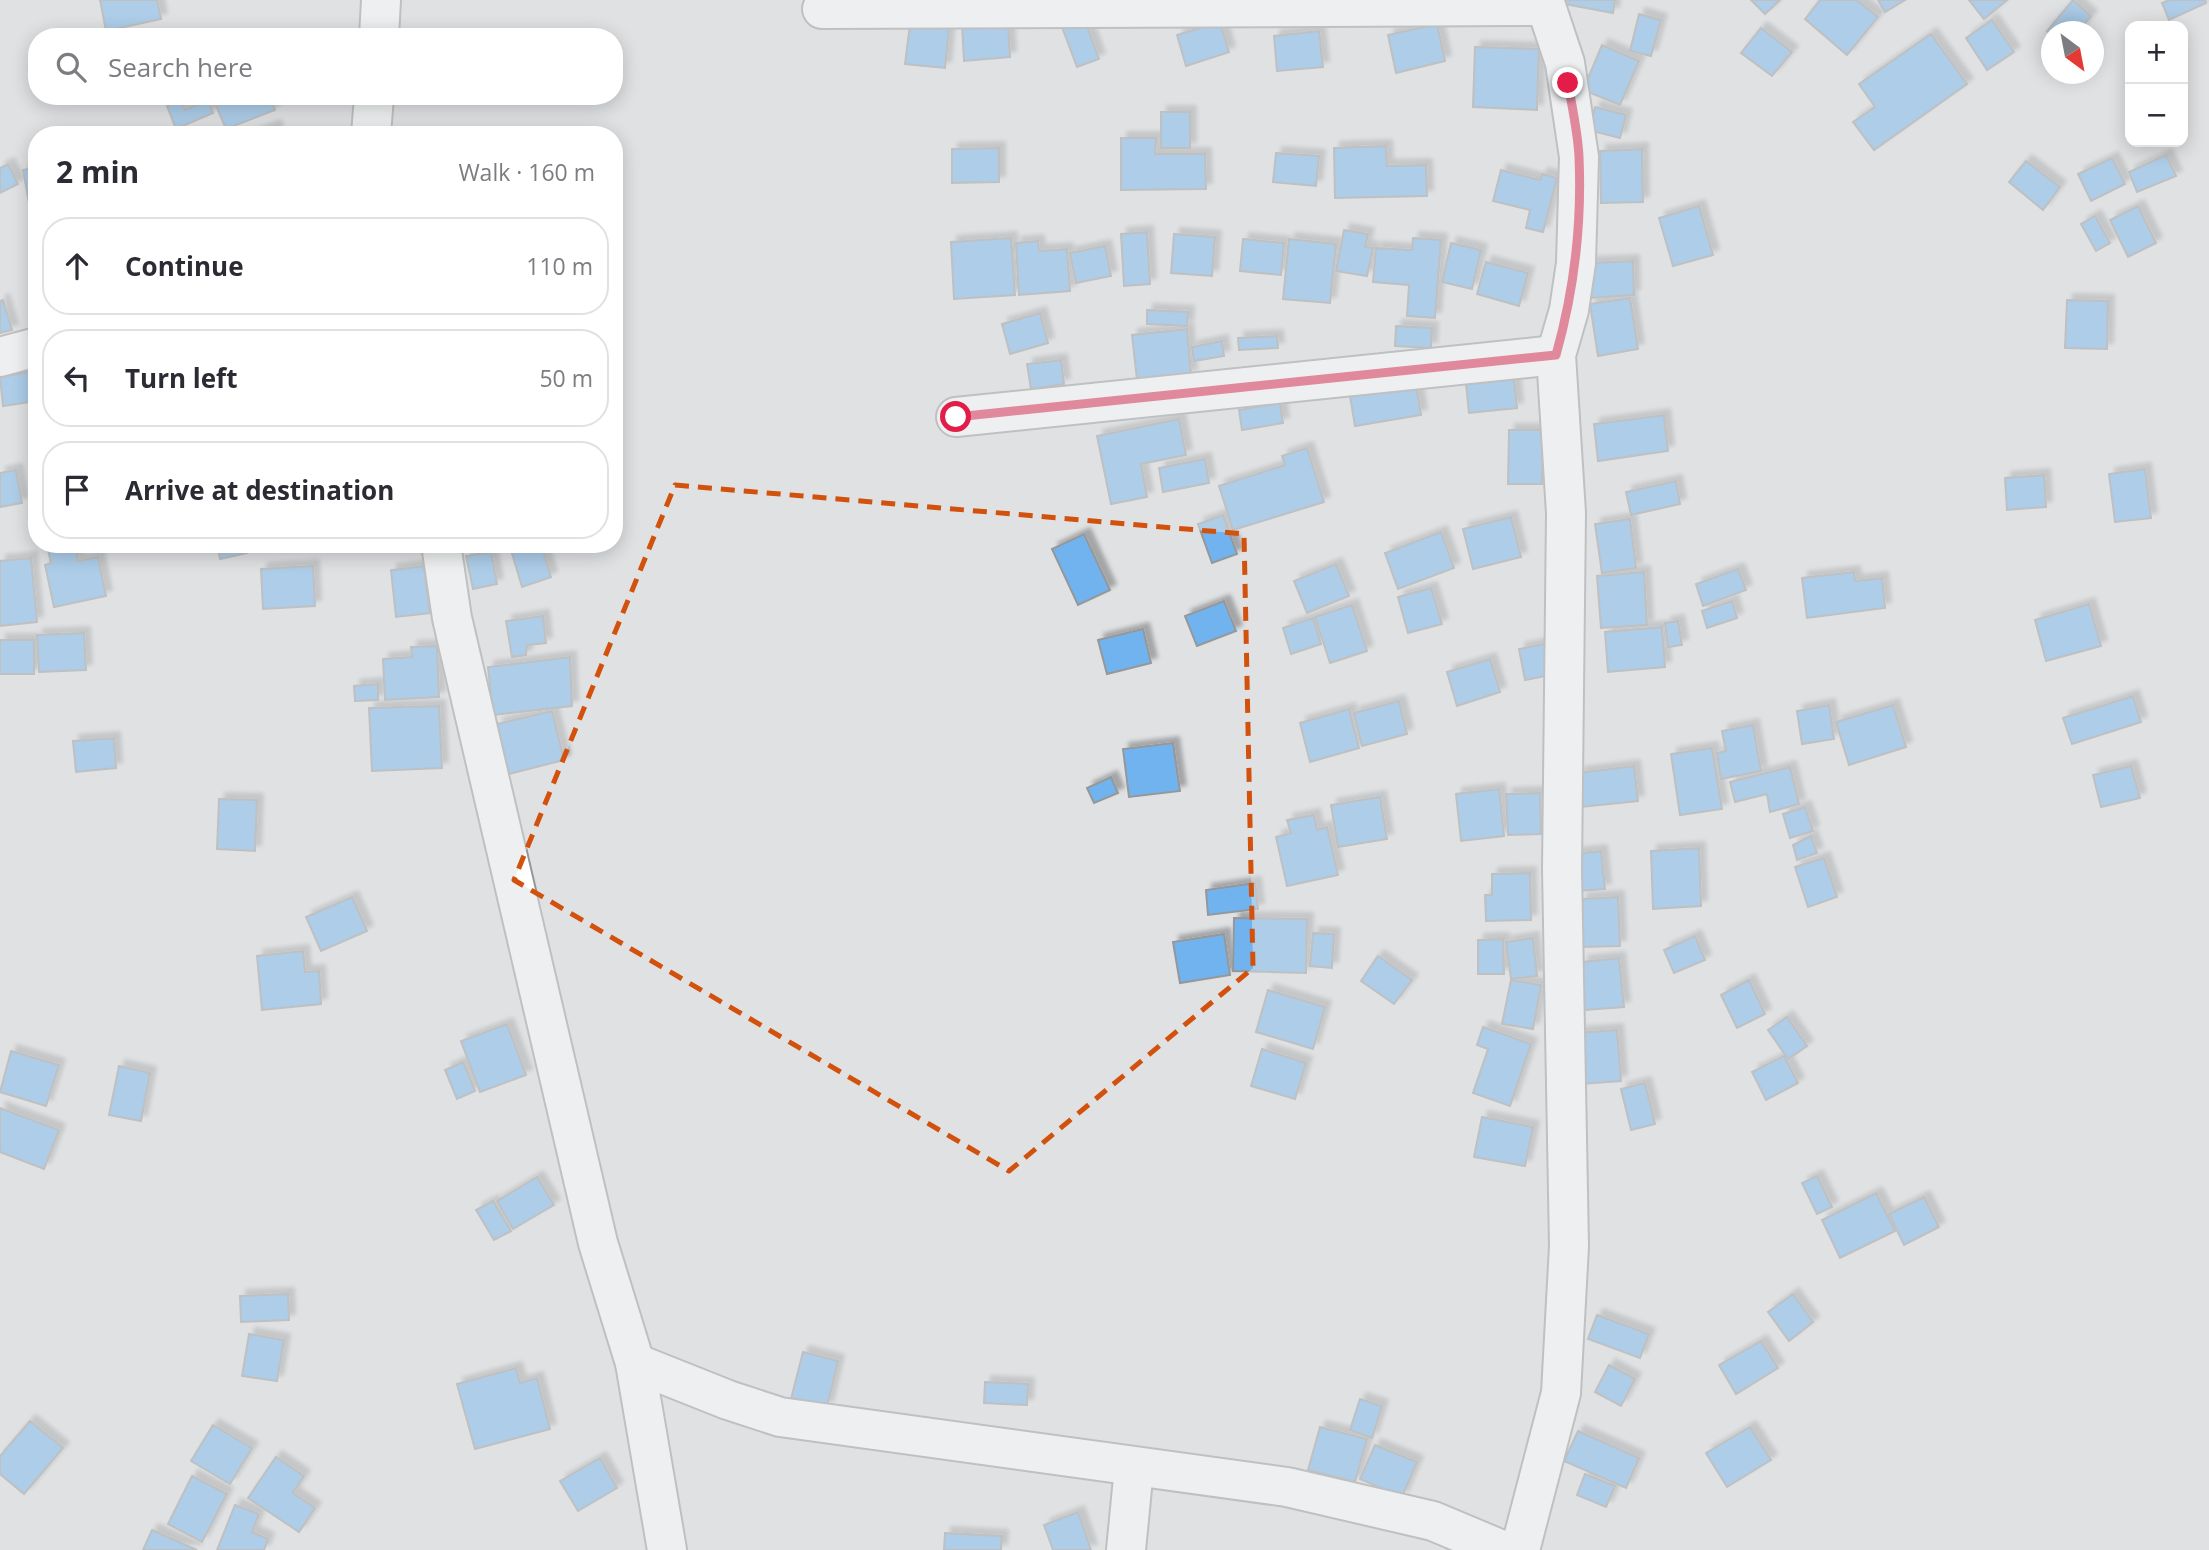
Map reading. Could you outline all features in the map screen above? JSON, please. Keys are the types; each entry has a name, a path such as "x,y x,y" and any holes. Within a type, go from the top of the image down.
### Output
{"street":[{"path":"379,28 381,0"},
{"path":"822,9 1544,3 1565,64 1579,157 1576,263 1569,310 1556,355 1566,513 1562,869 1569,1246 1561,1393 1520,1550"},
{"path":"372,126 373,105"},
{"path":"0,357 28,349"},
{"path":"956,417 1556,355"},
{"path":"442,553 452,618 598,1243 635,1363 667,1550"},
{"path":"635,1363 728,1401 780,1417 1287,1488 1433,1521 1502,1550"},
{"path":"1126,1550 1134,1468"}],"highlighted area":[{"path":"675,485 1244,534 1253,968 1009,1171 514,880"}],"building":[{"path":"100,0 157,0 161,19 120,28 105,28"},
{"path":"1564,0 1615,0 1613,13 1564,4"},
{"path":"1751,0 1780,0 1765,14"},
{"path":"1820,0 1857,0 1878,17 1847,55 1805,19"},
{"path":"1878,0 1905,0 1885,12"},
{"path":"1969,0 2007,0 1984,19"},
{"path":"2073,0 2091,16 2087,21 2055,21"},
{"path":"2169,0 2205,0 2206,3 2169,20 2162,3"},
{"path":"1639,14 1661,20 1651,56 1630,51"},
{"path":"1084,18 1099,59 1077,67 1062,27"},
{"path":"1992,20 2014,52 1987,70 1966,38"},
{"path":"1008,22 1010,57 964,61 962,25"},
{"path":"1220,22 1229,52 1186,66 1177,35"},
{"path":"910,24 949,28 945,68 905,64"},
{"path":"1437,24 1445,61 1396,73 1388,35"},
{"path":"1761,28 1792,52 1772,76 1741,53"},
{"path":"1319,31 1323,67 1277,71 1274,36"},
{"path":"1931,34 1967,84 1874,150 1853,122 1875,107 1859,84"},
{"path":"1602,45 1639,61 1620,105 1583,90"},
{"path":"1475,47 1539,49 1537,110 1473,107"},
{"path":"183,105 185,110 196,105 210,105 213,113 183,126 175,126 167,106"},
{"path":"216,105 273,105 275,110 234,126 225,126"},
{"path":"1595,107 1626,115 1620,138 1589,130"},
{"path":"1161,112 1190,112 1190,148 1161,148"},
{"path":"1121,138 1156,138 1155,154 1205,154 1206,189 1121,190"},
{"path":"1386,146 1387,166 1426,165 1427,196 1335,198 1334,148"},
{"path":"999,148 999,182 952,183 952,149"},
{"path":"1642,149 1643,202 1601,203 1600,151"},
{"path":"1276,153 1319,156 1316,186 1273,182"},
{"path":"2166,155 2176,176 2137,192 2129,172"},
{"path":"2112,158 2125,184 2091,201 2078,174"},
{"path":"2026,161 2060,187 2043,210 2009,182"},
{"path":"8,164 18,184 0,193 0,168"},
{"path":"28,169 28,198 23,170"},
{"path":"1501,170 1540,180 1542,174 1557,178 1543,232 1526,228 1530,210 1493,201"},
{"path":"1699,206 1713,255 1673,266 1659,218"},
{"path":"2138,206 2156,243 2128,257 2110,220"},
{"path":"2095,216 2110,243 2096,251 2081,224"},
{"path":"1344,230 1368,234 1365,247 1373,248 1367,276 1336,271"},
{"path":"1147,232 1150,284 1124,286 1121,234"},
{"path":"1174,234 1215,237 1212,276 1171,273"},
{"path":"1011,238 1015,295 954,299 951,242"},
{"path":"1413,238 1441,240 1435,318 1407,316 1409,285 1373,282 1376,248 1412,250"},
{"path":"1243,239 1284,243 1281,275 1240,271"},
{"path":"1289,239 1336,244 1330,303 1283,299"},
{"path":"1038,241 1039,251 1067,249 1070,291 1019,295 1016,243"},
{"path":"1451,243 1481,250 1472,289 1442,282"},
{"path":"1105,246 1111,276 1076,283 1070,253"},
{"path":"1633,261 1634,295 1591,298 1590,263"},
{"path":"1486,262 1528,273 1519,306 1477,294"},
{"path":"1630,298 1638,349 1598,356 1590,304"},
{"path":"3,300 12,330 0,333 0,301"},
{"path":"2067,300 2108,301 2107,349 2065,348"},
{"path":"1147,310 1188,312 1187,326 1147,324"},
{"path":"1040,313 1048,343 1010,354 1002,324"},
{"path":"1396,326 1432,328 1431,348 1395,346"},
{"path":"1187,329 1191,375 1137,380 1132,335"},
{"path":"1277,336 1278,348 1239,350 1238,338"},
{"path":"1222,341 1224,356 1194,361 1192,347"},
{"path":"1061,360 1064,384 1031,389 1027,364"},
{"path":"28,372 28,402 3,406 0,377"},
{"path":"1415,379 1421,415 1355,426 1349,390"},
{"path":"1514,379 1517,408 1469,413 1466,384"},
{"path":"1280,403 1283,423 1242,430 1239,410"},
{"path":"1664,415 1668,451 1598,461 1594,424"},
{"path":"1179,419 1186,455 1141,464 1147,497 1111,504 1097,436"},
{"path":"1509,430 1543,430 1542,484 1508,484"},
{"path":"1307,448 1324,502 1233,530 1219,486 1285,465 1282,456"},
{"path":"1205,459 1209,483 1163,492 1159,468"},
{"path":"2145,469 2151,518 2115,522 2109,474"},
{"path":"16,470 22,503 0,507 0,473"},
{"path":"2044,475 2046,507 2007,510 2005,478"},
{"path":"1676,481 1680,504 1631,515 1626,492"},
{"path":"1223,515 1237,554 1212,563 1198,524"},
{"path":"1511,517 1521,557 1473,569 1463,529"},
{"path":"1630,519 1636,568 1602,573 1595,524"},
{"path":"1441,532 1454,568 1398,589 1385,553"},
{"path":"1084,534 1110,590 1078,605 1052,549"},
{"path":"49,553 77,553 78,561 98,557 106,596 54,607 45,565 51,563"},
{"path":"219,553 247,553 220,559"},
{"path":"491,553 497,584 473,589 466,556"},
{"path":"512,553 544,553 551,577 522,587"},
{"path":"31,558 37,622 0,626 0,561"},
{"path":"1336,564 1349,596 1307,613 1294,581"},
{"path":"313,566 315,606 263,609 261,569"},
{"path":"424,566 430,613 396,617 391,570"},
{"path":"1738,569 1746,590 1703,606 1696,584"},
{"path":"1644,572 1647,625 1601,628 1597,576"},
{"path":"1854,572 1855,581 1882,578 1885,608 1807,618 1802,578"},
{"path":"1431,588 1442,624 1408,633 1398,597"},
{"path":"1224,601 1236,631 1197,646 1185,616"},
{"path":"1732,601 1737,618 1707,628 1702,611"},
{"path":"2089,604 2101,646 2046,661 2035,620"},
{"path":"1352,605 1367,651 1330,663 1315,617"},
{"path":"543,616 546,643 527,645 526,655 512,657 506,621"},
{"path":"1313,618 1321,644 1291,654 1283,628"},
{"path":"1678,621 1682,645 1668,647 1665,623"},
{"path":"1662,627 1665,667 1608,672 1605,632"},
{"path":"1143,629 1151,663 1107,674 1098,640"},
{"path":"84,633 86,670 39,672 37,635"},
{"path":"0,640 34,640 34,674 0,674"},
{"path":"1549,643 1556,674 1525,680 1519,649"},
{"path":"437,646 439,697 385,700 383,659 412,657 411,647"},
{"path":"570,657 572,706 493,715 488,667"},
{"path":"1490,659 1500,692 1457,706 1447,672"},
{"path":"378,684 378,700 355,701 354,686"},
{"path":"2133,696 2141,722 2072,744 2063,718"},
{"path":"1399,701 1407,734 1362,746 1354,713"},
{"path":"1829,705 1834,739 1802,744 1797,711"},
{"path":"1893,705 1906,747 1849,765 1836,722"},
{"path":"439,706 442,768 372,771 369,708"},
{"path":"1349,709 1359,748 1310,762 1300,723"},
{"path":"552,711 564,760 509,774 497,724"},
{"path":"1753,725 1761,771 1721,779 1717,753 1726,751 1722,731"},
{"path":"114,738 116,768 76,772 73,741"},
{"path":"1173,743 1180,791 1129,797 1123,749"},
{"path":"1712,748 1722,809 1680,815 1671,754"},
{"path":"1634,766 1638,801 1581,807 1578,773"},
{"path":"2131,766 2140,798 2101,807 2093,775"},
{"path":"1790,767 1799,804 1770,812 1767,794 1735,802 1730,782"},
{"path":"1111,777 1118,793 1094,803 1087,788"},
{"path":"1499,789 1504,836 1461,841 1456,794"},
{"path":"1540,793 1541,834 1508,835 1506,794"},
{"path":"1380,797 1387,839 1338,847 1331,805"},
{"path":"219,799 257,800 255,851 217,849"},
{"path":"1805,807 1813,831 1790,838 1783,814"},
{"path":"1314,815 1317,830 1327,827 1338,875 1287,886 1276,837 1291,833 1287,820"},
{"path":"1811,836 1817,853 1797,860 1793,845"},
{"path":"1699,848 1701,906 1653,909 1651,851"},
{"path":"1601,851 1605,889 1578,891 1574,854"},
{"path":"1824,858 1837,897 1808,907 1795,867"},
{"path":"1530,873 1531,920 1486,921 1485,895 1492,895 1492,874"},
{"path":"1255,883 1258,909 1208,915 1206,890"},
{"path":"352,897 367,931 321,951 306,917"},
{"path":"1618,897 1620,946 1583,947 1581,899"},
{"path":"1234,918 1307,919 1306,973 1233,971"},
{"path":"1313,933 1334,934 1332,968 1310,966"},
{"path":"1224,934 1230,975 1180,983 1173,942"},
{"path":"1695,936 1705,960 1674,973 1664,950"},
{"path":"1533,938 1537,976 1511,979 1506,942"},
{"path":"1503,939 1504,974 1478,974 1478,940"},
{"path":"303,951 305,972 319,971 321,1004 262,1010 257,956"},
{"path":"1378,956 1412,980 1394,1004 1361,981"},
{"path":"1619,958 1624,1007 1585,1010 1582,962"},
{"path":"1511,980 1541,985 1533,1029 1502,1024"},
{"path":"1749,980 1765,1014 1737,1028 1721,995"},
{"path":"1268,990 1325,1007 1313,1049 1256,1032"},
{"path":"1787,1017 1807,1046 1788,1059 1768,1030"},
{"path":"507,1024 526,1075 480,1092 461,1041"},
{"path":"1483,1027 1531,1044 1510,1106 1473,1093 1488,1049 1477,1045"},
{"path":"1617,1030 1621,1081 1581,1084 1577,1033"},
{"path":"1262,1049 1306,1063 1295,1099 1251,1086"},
{"path":"11,1051 59,1065 46,1106 0,1092"},
{"path":"1784,1056 1798,1083 1766,1100 1752,1072"},
{"path":"463,1062 475,1091 457,1099 445,1070"},
{"path":"119,1066 150,1073 141,1121 109,1115"},
{"path":"1645,1083 1655,1124 1631,1130 1621,1089"},
{"path":"0,1108 59,1130 44,1169 0,1152"},
{"path":"1482,1117 1533,1127 1525,1166 1474,1157"},
{"path":"1817,1176 1832,1207 1817,1214 1802,1183"},
{"path":"537,1177 554,1205 513,1229 497,1201"},
{"path":"1876,1193 1895,1231 1840,1258 1822,1220"},
{"path":"1924,1197 1939,1227 1904,1245 1889,1214"},
{"path":"493,1201 511,1231 494,1240 476,1210"},
{"path":"288,1294 289,1320 241,1322 240,1296"},
{"path":"1793,1294 1813,1322 1789,1341 1768,1312"},
{"path":"1597,1315 1649,1334 1640,1358 1588,1339"},
{"path":"249,1334 284,1340 277,1381 242,1376"},
{"path":"1761,1341 1778,1368 1736,1394 1719,1365"},
{"path":"803,1352 838,1361 827,1407 791,1399"},
{"path":"1609,1365 1635,1379 1621,1406 1595,1392"},
{"path":"516,1368 520,1383 537,1378 550,1429 475,1449 457,1384"},
{"path":"985,1382 1028,1384 1027,1405 984,1403"},
{"path":"1360,1399 1382,1406 1372,1438 1350,1430"},
{"path":"30,1421 63,1448 24,1494 0,1474 0,1456"},
{"path":"213,1425 252,1448 230,1484 191,1461"},
{"path":"1320,1427 1367,1439 1355,1482 1308,1470"},
{"path":"1750,1427 1771,1460 1727,1487 1706,1453"},
{"path":"1578,1431 1639,1458 1626,1488 1564,1461"},
{"path":"1375,1445 1417,1462 1402,1497 1360,1479"},
{"path":"276,1457 304,1476 293,1493 315,1508 299,1532 248,1498"},
{"path":"600,1458 617,1488 578,1511 560,1481"},
{"path":"1585,1474 1615,1486 1606,1507 1577,1495"},
{"path":"192,1476 227,1494 202,1542 168,1524"},
{"path":"235,1505 259,1514 252,1532 268,1539 264,1550 217,1550"},
{"path":"1078,1512 1091,1550 1053,1550 1044,1525"},
{"path":"152,1530 197,1550 143,1550"},
{"path":"945,1533 1002,1536 1001,1550 944,1550"}],"route":[{"path":"956,417 1556,355 1569,310 1576,263 1579,157 1568,83"}]}
